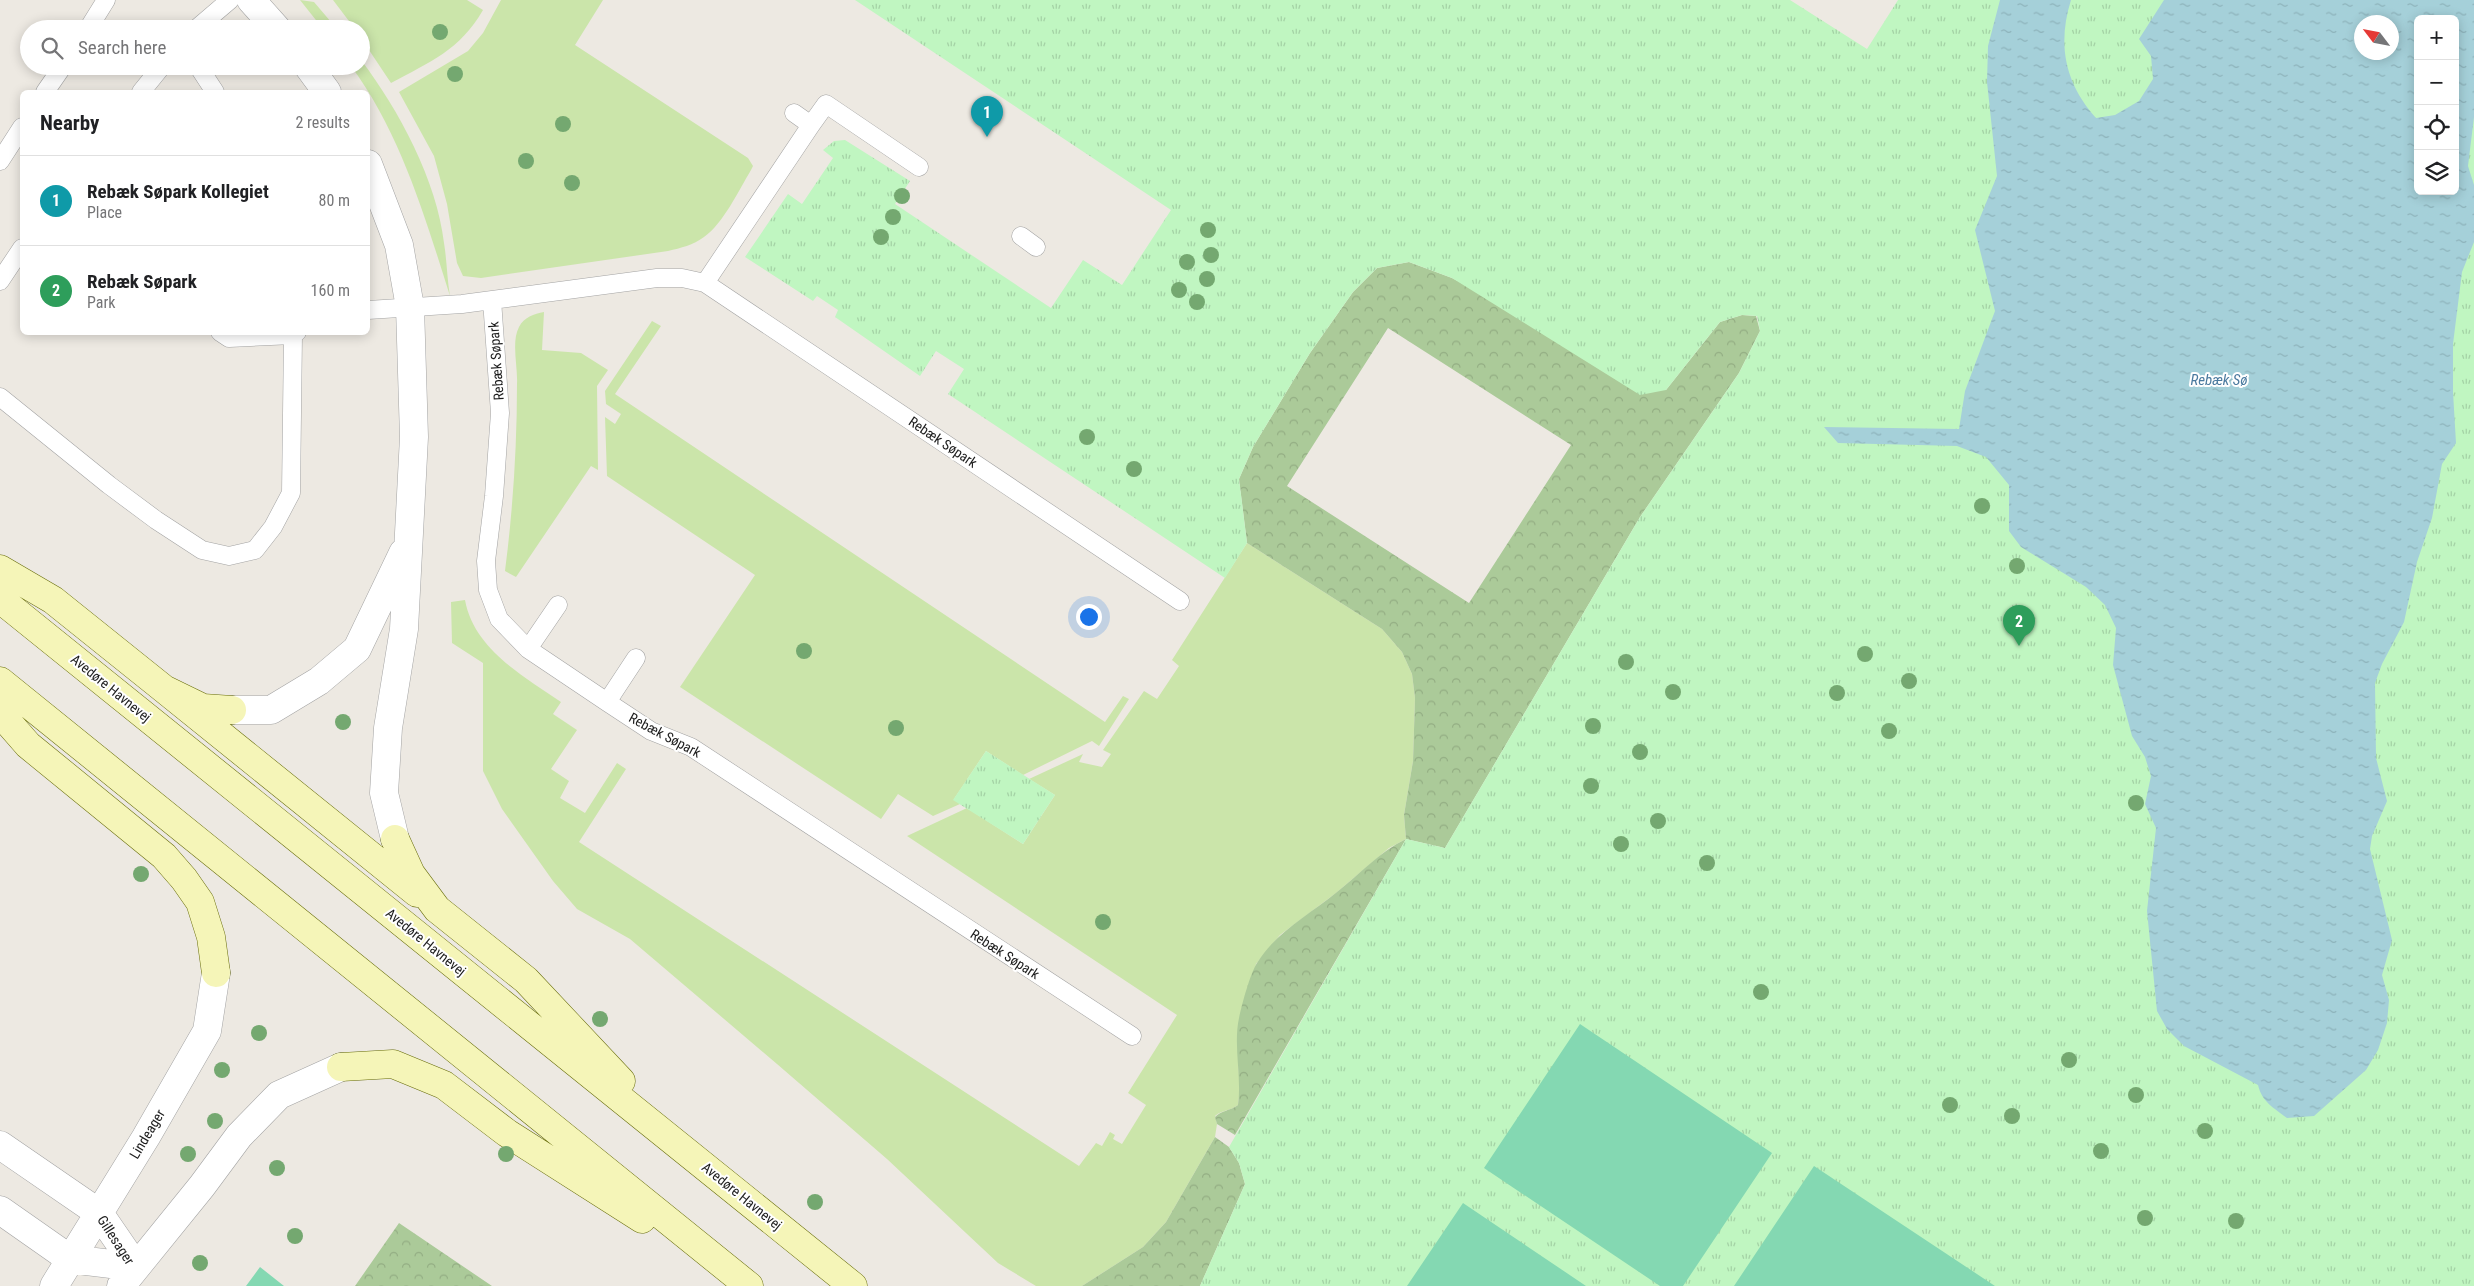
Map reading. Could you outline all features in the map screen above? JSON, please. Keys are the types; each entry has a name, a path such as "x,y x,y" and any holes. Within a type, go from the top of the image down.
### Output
{"street":[{"path":"250,0 269,20"},
{"path":"315,75 326,90"},
{"path":"370,169 399,245 410,307 414,437 404,630 388,728 384,792 395,839 411,874 437,909"},
{"path":"164,689 203,708 271,710 319,681 357,649 408,542"},
{"path":"0,569 54,600 526,980 692,1157"},
{"name":"Avedøre Havnevej","path":"0,598 853,1286"},
{"path":"0,681 748,1286"},
{"name":"Lindeager","path":"0,713 28,745 164,856 184,879 200,902 211,936 216,972 207,1031 146,1137 54,1286"},
{"path":"129,1277 202,1186 239,1136 279,1095 341,1067 392,1064 444,1085 507,1133 748,1286"},
{"name":"Gillesager","path":"0,1145 99,1213 129,1277"},
{"name":"Gillesager","path":"0,1210 70,1258 129,1277"}],"lane":[{"path":"94,20 106,0"},
{"path":"207,20 230,0"},
{"path":"46,90 57,75"},
{"path":"143,90 155,75"},
{"path":"204,75 215,90"},
{"path":"705,283 826,104 919,167"},
{"path":"794,113 811,125"},
{"path":"0,161 20,130"},
{"path":"1021,236 1036,246"},
{"path":"0,280 20,251"},
{"name":"Rebæk Søpark","path":"370,310 492,300 657,278 682,278 705,283 1180,601"},
{"name":"Rebæk Søpark","path":"492,300 500,412 494,496 486,561 488,590 499,620 528,649 651,731 692,747 1132,1036"},
{"path":"224,335 228,338 278,335"},
{"path":"0,397 109,485 156,520 202,550 229,556 255,550 273,527 291,493 295,335"},
{"path":"528,649 558,605"},
{"path":"607,702 636,658"}],"green space":[{"path":"300,0 314,2 329,20 316,20"},
{"path":"333,0 467,0 483,10 464,35 443,54 391,83 370,52 370,20 348,20"},
{"path":"501,0 603,0 575,45 748,158 753,166 751,170 730,206 711,231 700,240 668,251 481,278 463,276 457,263 447,204 434,156 399,92 468,51 483,33"},
{"path":"855,0 1790,0 1867,49 1898,0 2474,0 2474,1286 1200,1286 1245,1184 1239,1163 1229,1147 1406,839 1445,848 1640,517 1739,373 1760,331 1757,316 1742,315 1720,322 1666,390 1640,395 1452,278 1409,262 1377,268 1353,292 1310,353 1253,447 1239,479 1247,543 1225,578 948,394 964,369 936,351 920,376 835,317 838,310 817,296 813,301 745,257 788,194 802,204 833,158 823,150 834,141 845,140 910,181 895,204 1051,308 1083,260 1122,285 1171,210"},
{"path":"370,73 402,124 425,171 440,219 450,296 410,177 398,148 370,94 370,90 368,90 357,75 370,75"},
{"path":"1409,262 1452,278 1666,390 1720,322 1742,315 1756,316 1760,331 1739,373 1640,517 1445,848 1406,839 1404,815 1413,761 1415,698 1412,674 1402,652 1382,629 1247,543 1239,479 1253,447 1310,353 1353,292 1377,268","holes":["1388,328 1571,445 1469,603 1287,486"]},
{"path":"544,312 542,350 581,353 608,370 597,386 598,470 591,466 516,577 505,571 515,454 517,377 515,340 519,327 526,318"},
{"path":"652,321 661,326 615,394 1105,722 1123,696 1129,699 1099,746 1092,741 1023,775 986,751 954,799 960,804 933,816 898,794 881,819 680,687 755,575 607,476 605,417 615,424 621,414 606,404 605,391"},
{"path":"1247,543 1382,629 1402,652 1412,674 1415,698 1413,761 1404,815 1406,839 1389,848 1336,893 1280,935 1256,964 1238,1062 1240,1088 1238,1105 1215,1116 1217,1124 1215,1137 1166,1222 1143,1247 1082,1286 1036,1286 998,1263 887,1159 630,939 577,909 553,881 502,809 483,771 483,663 452,643 451,602 465,600 470,617 478,633 489,647 516,671 561,702 553,714 577,730 551,769 569,781 560,798 585,813 617,763 626,769 579,842 1079,1166 1096,1143 1102,1146 1110,1132 1115,1135 1113,1139 1122,1144 1146,1105 1128,1093 1177,1015 907,836 967,808 1023,844 1055,795 1029,779 1083,754 1079,762 1102,767 1111,754 1103,750 1144,691 1157,699 1179,666 1172,660"},
{"path":"986,751 1055,795 1023,844 953,800"},
{"path":"1406,839 1235,1135 1217,1124 1215,1117 1238,1105 1237,1029 1246,989 1257,963 1283,933 1396,844"},
{"path":"1580,1024 1772,1153 1683,1286 1660,1286 1484,1168"},
{"path":"1215,1137 1229,1147 1239,1163 1245,1184 1200,1286 1082,1286 1143,1247 1166,1222"},
{"path":"1814,1166 1995,1286 1734,1286"},
{"path":"1463,1203 1586,1286 1407,1286"},
{"path":"399,1223 492,1286 355,1286"},
{"path":"260,1267 284,1286 246,1286"}],"water":[{"name":"Rebæk Sø","path":"2000,0 2071,0 2065,32 2067,63 2077,91 2085,105 2096,118 2115,115 2139,101 2153,79 2151,56 2139,39 2164,0 2474,0 2474,117 2468,166 2474,185 2474,242 2462,272 2453,344 2456,443 2442,464 2432,518 2417,562 2404,622 2382,664 2375,683 2376,758 2387,801 2372,836 2370,849 2392,940 2382,975 2389,1000 2387,1023 2378,1050 2366,1070 2314,1116 2287,1118 2273,1108 2262,1096 2258,1085 2184,1046 2167,1029 2157,1011 2147,911 2156,828 2145,804 2151,776 2145,757 2132,736 2113,665 2116,628 2105,605 2086,587 2021,547 2009,531 2009,485 1986,457 1957,446 1838,443 1824,427 1959,429 1965,391 1995,311 1975,230 1997,176 1987,82 1988,46"}],"place":[{"name":"Rebæk Søpark Kollegiet","path":"987,137"},
{"name":"Rebæk Søpark","path":"2019,646"}]}
